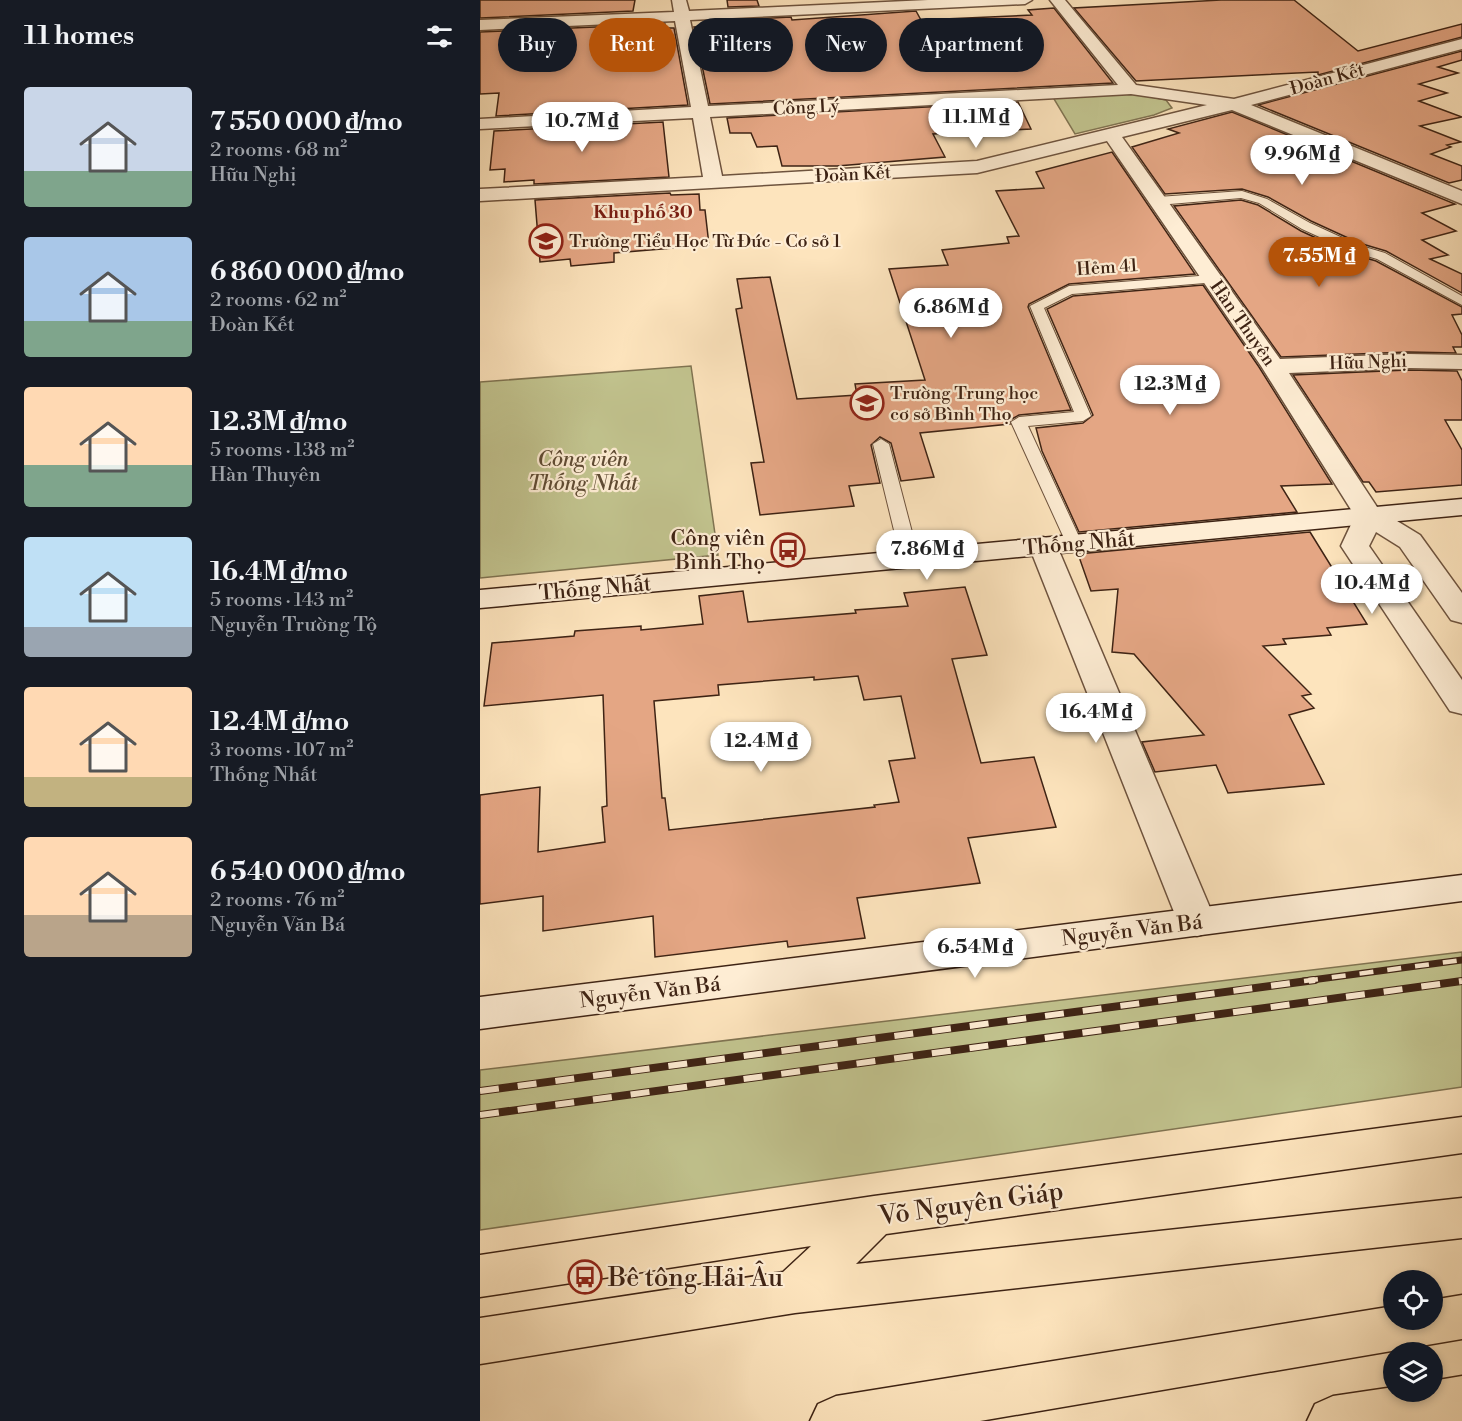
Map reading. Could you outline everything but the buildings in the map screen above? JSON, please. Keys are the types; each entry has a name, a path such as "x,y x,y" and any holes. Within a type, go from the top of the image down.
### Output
{"highway":[{"name":"Võ Nguyên Giáp","path":"480,1276 874,1216 1462,1135"},
{"path":"795,1292 874,1216"},
{"path":"480,1341 795,1292 1462,1218"},
{"path":"836,1421 1462,1317"},
{"path":"1333,1421 1462,1400"}],"street":[{"path":"480,25 680,8 1026,0"},
{"path":"1057,0 1131,89"},
{"path":"680,8 714,182"},
{"name":"Đoàn Kết","path":"480,195 977,167 1234,104 1462,44"},
{"name":"Công Lý","path":"480,124 1131,89 1234,104"},
{"path":"1234,104 1462,198"},
{"name":"Hàn Thuyên","path":"1111,134 1273,366 1370,516 1410,542 1462,614"},
{"name":"Hữu Nghị","path":"1273,366 1408,361 1462,362"},
{"name":"Thống Nhất","path":"480,599 1462,507"},
{"path":"1370,516 1356,546 1462,704"},
{"path":"1058,545 1197,922"},
{"name":"Nguyễn Văn Bá","path":"480,1013 1462,888"}],"lane":[{"path":"1158,201 1242,194 1263,201 1306,226 1354,248 1381,256 1462,301"},
{"name":"Hẻm 41","path":"1058,545 1019,422 1083,416 1037,306 1069,290 1212,279"},
{"path":"881,444 910,559"}],"green space":[{"path":"1051,94 1136,94 1166,100 1172,108 1154,115 1075,134"},
{"name":"Công viên Thống Nhất","path":"691,366 718,555 480,578 480,382"},
{"path":"1462,952 1462,1087 480,1230 480,1070"}],"railway":[{"path":"1304,981 1462,960"},
{"path":"480,1091 1315,980"},
{"path":"480,1115 1462,981"}],"place":[{"name":"Trường Tiểu Học Từ Đức - Cơ sở 1","path":"546,241"},
{"name":"Trường Trung học cơ sở Bình Thọ","path":"867,403"},
{"name":"Công viên Bình Thọ","path":"788,550"},
{"name":"Bê tông Hải Âu","path":"585,1277"}],"district":[{"name":"Khu phố 30","path":"643,212"}]}
